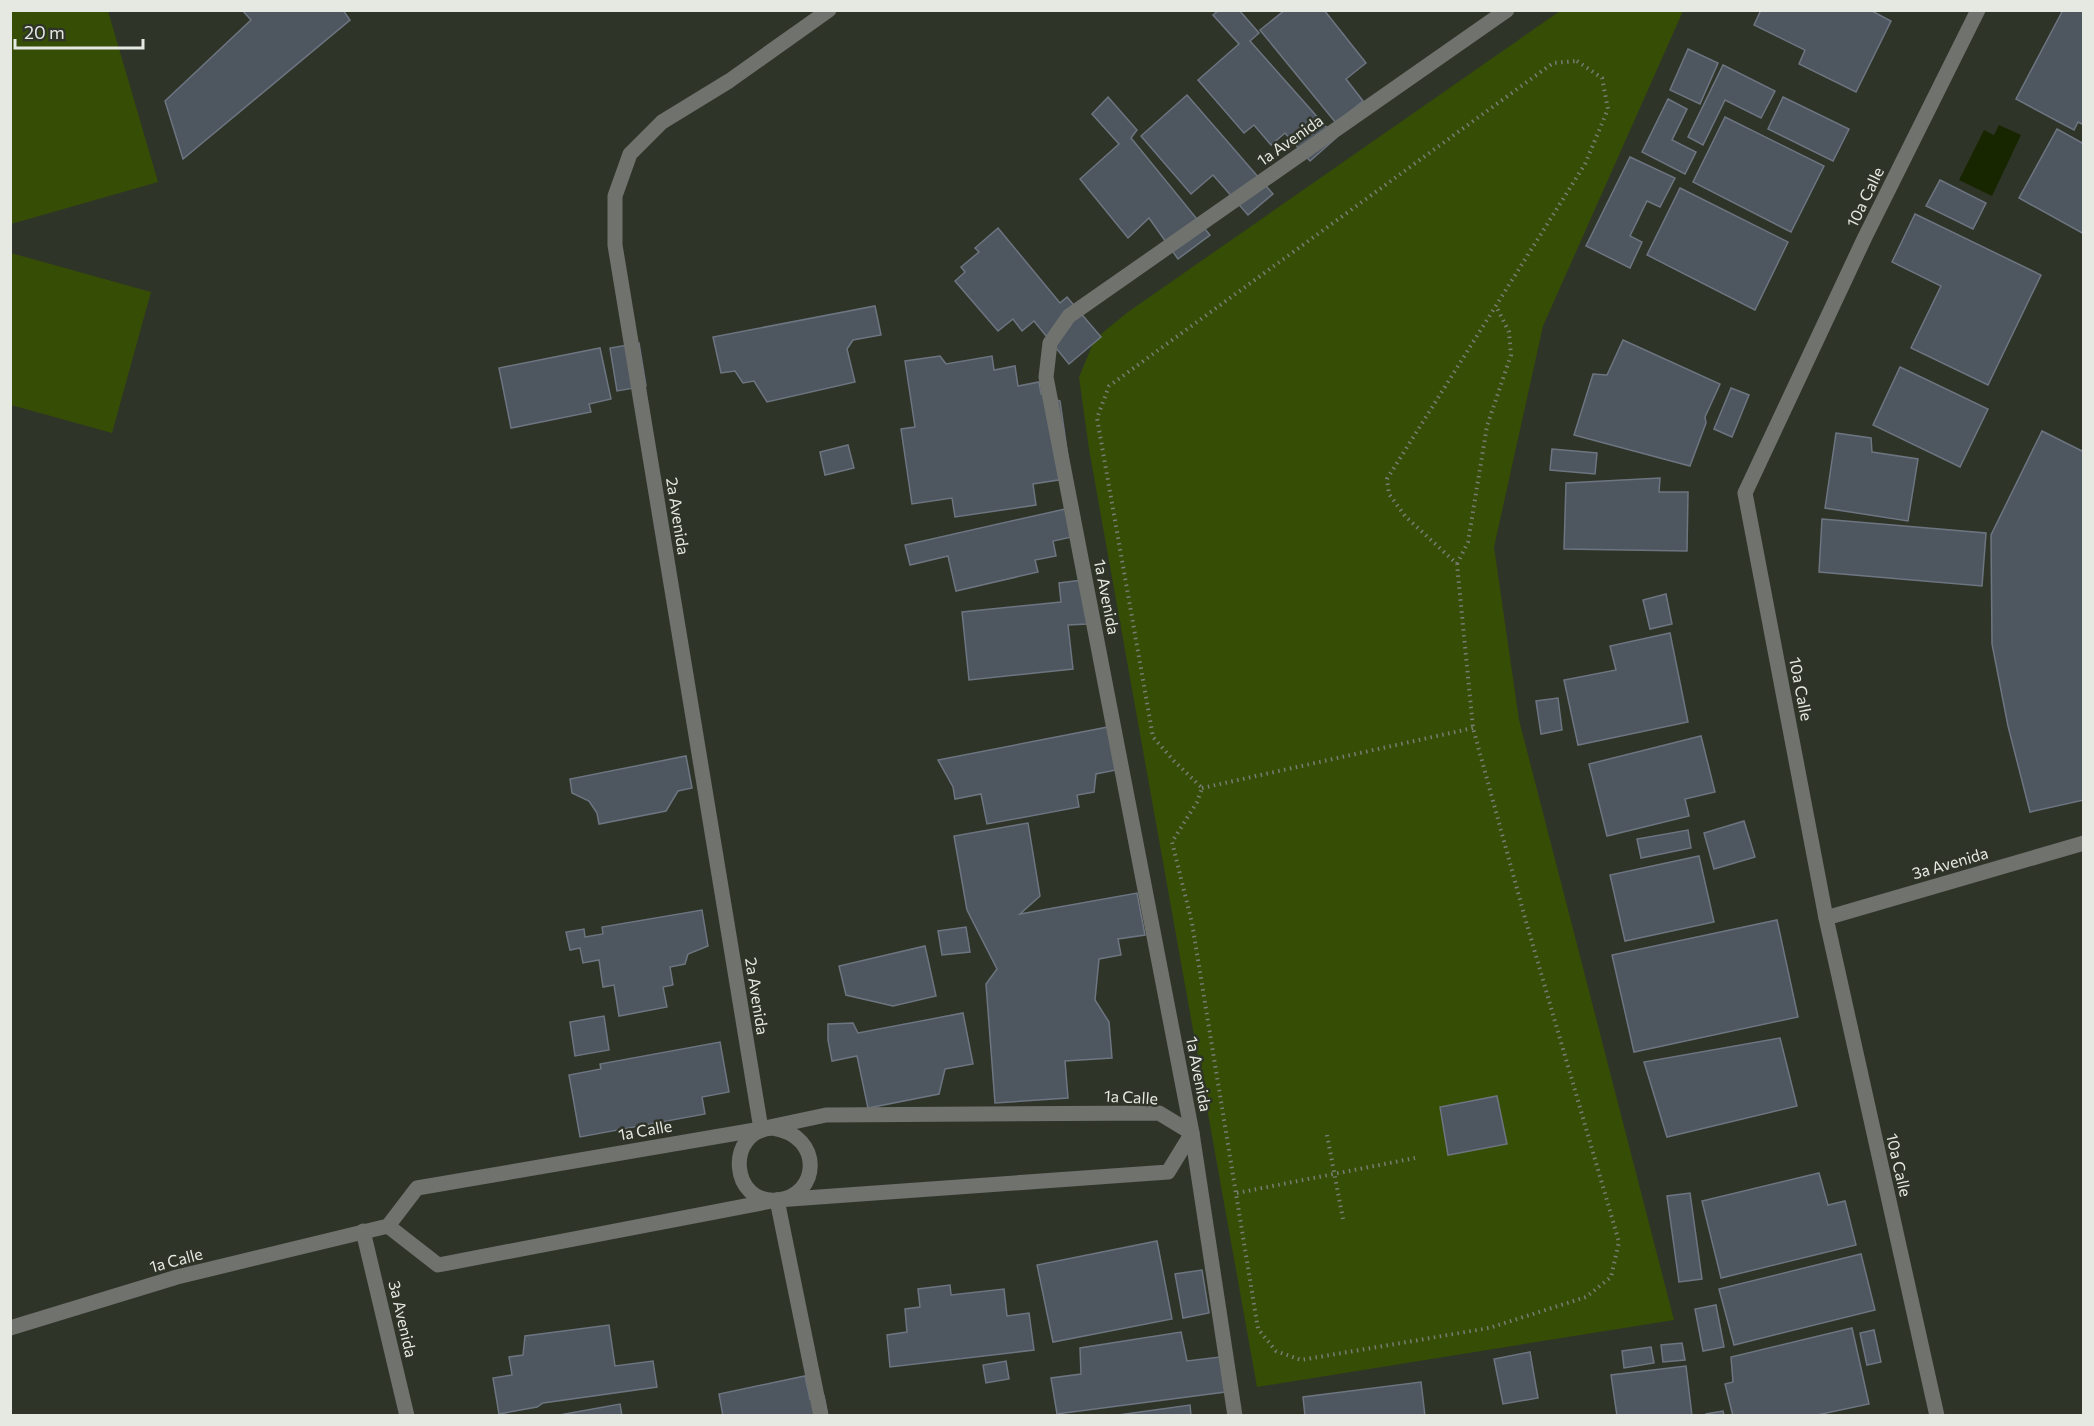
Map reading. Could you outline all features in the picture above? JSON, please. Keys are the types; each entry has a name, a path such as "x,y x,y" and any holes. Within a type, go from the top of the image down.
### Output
{"street":[{"name":"2a Avenida","path":"761,1129 615,245 615,196 630,154 662,122 729,81 829,10"},
{"name":"1a Avenida","path":"1235,1416 1192,1133 1046,377 1050,343 1069,316 1508,10"},
{"name":"10a Calle","path":"1937,1416 1826,918 1745,493 1865,237 1978,10"},
{"name":"3a Avenida","path":"1826,918 2084,843"},
{"name":"1a Calle","path":"10,1328 177,1277 388,1226 417,1188 761,1129 826,1115 1159,1113 1192,1133"},
{"path":"388,1226 438,1265 777,1200 789,1197 799,1191 807,1181 810,1156 805,1145 796,1135 786,1130 761,1129 744,1144 738,1166 747,1187 765,1199 777,1200 1168,1172 1192,1133"},
{"path":"777,1200 820,1416"},
{"name":"3a Avenida","path":"363,1231 407,1416"}],"path":[{"path":"1202,788 1174,761 1153,736 1097,418 1108,386 1554,63 1577,61 1602,78 1608,109 1586,164 1387,479 1389,494 1405,516 1457,564"},
{"path":"1202,788 1197,802 1172,842 1192,923 1258,1329 1276,1351 1301,1360 1489,1328 1586,1297 1611,1277 1619,1242 1525,918 1473,728 1457,564 1468,542 1487,426 1510,355 1509,332 1497,307"},
{"path":"1202,788 1473,728"},
{"path":"1327,1135 1343,1219"},
{"path":"1237,1193 1415,1158"}],"green space":[{"path":"11,10 108,11 158,182 11,224"},
{"path":"1560,11 1683,11 1543,326 1494,547 1519,720 1674,1320 1257,1387 1089,449 1079,377 1095,339 1128,312"},
{"path":"11,253 151,292 112,433 11,405"}],"shaded area":[{"path":"1999,125 2021,135 1992,196 1959,180 1984,130 1994,135"}],"building":[{"path":"242,10 343,10 350,20 183,159 165,101 251,20"},
{"path":"1219,10 1239,10 1259,33 1250,41 1336,138 1310,161 1285,133 1271,145 1254,125 1244,133 1198,80 1239,44 1213,15"},
{"path":"1285,10 1324,10 1366,63 1346,79 1363,101 1336,123 1260,30"},
{"path":"1761,10 1870,10 1891,21 1856,92 1799,64 1805,50 1754,25"},
{"path":"2063,10 2084,10 2084,125 2078,122 2074,130 2016,99"},
{"path":"1688,49 1718,63 1700,104 1670,90"},
{"path":"1723,65 1775,91 1761,118 1725,100 1703,145 1688,137"},
{"path":"1187,95 1273,194 1248,215 1213,175 1191,194 1141,136"},
{"path":"1108,97 1137,130 1131,138 1210,235 1178,259 1149,218 1128,238 1080,179 1119,144 1092,114"},
{"path":"1783,97 1849,129 1833,161 1768,129"},
{"path":"1668,99 1687,109 1672,140 1696,152 1685,174 1642,152"},
{"path":"1725,117 1824,166 1791,232 1693,182"},
{"path":"2057,129 2084,144 2084,234 2019,198"},
{"path":"1630,157 1675,178 1660,207 1647,201 1630,236 1642,242 1630,268 1586,246"},
{"path":"1940,180 1986,203 1973,229 1926,206"},
{"path":"1680,188 1788,242 1755,310 1647,255"},
{"path":"1915,214 2041,275 1988,385 1911,348 1941,286 1892,262"},
{"path":"998,228 1060,303 1067,297 1101,337 1069,364 1034,321 1022,331 1013,319 998,331 955,281 965,272 961,267 979,252 975,248"},
{"path":"875,306 881,335 853,340 847,349 855,382 767,402 754,381 743,383 735,371 721,373 713,337"},
{"path":"1623,340 1720,384 1705,417 1706,423 1690,466 1574,435 1593,374 1607,375"},
{"path":"639,343 646,386 617,391 610,348"},
{"path":"600,348 611,399 589,404 591,412 511,428 499,368"},
{"path":"940,356 946,364 992,356 994,370 1015,366 1018,386 1039,382 1041,394 1060,401 1071,478 1033,484 1036,505 955,517 952,498 912,504 901,429 915,427 905,361"},
{"path":"1900,367 1988,409 1960,467 1873,425"},
{"path":"1731,388 1749,395 1732,437 1714,429"},
{"path":"2042,431 2084,452 2084,800 2030,812 2008,726 1992,644 1991,535"},
{"path":"1836,433 1871,438 1872,452 1918,459 1908,521 1825,508"},
{"path":"848,445 854,468 825,475 820,452"},
{"path":"1552,449 1597,453 1595,474 1550,470"},
{"path":"1660,478 1659,492 1688,492 1687,551 1564,549 1566,483"},
{"path":"1074,507 1072,537 1053,541 1056,556 1035,560 1038,572 956,591 948,556 910,565 905,545"},
{"path":"1822,519 1986,533 1982,586 1819,572"},
{"path":"1082,580 1087,624 1068,625 1073,669 969,680 962,612 1061,602 1059,583"},
{"path":"1666,594 1672,624 1650,629 1643,600"},
{"path":"1670,633 1688,722 1578,745 1564,680 1616,670 1610,646"},
{"path":"1558,698 1562,730 1541,734 1536,701"},
{"path":"1108,727 1116,770 1096,774 1094,792 1077,795 1079,807 987,824 981,794 955,799 953,787 938,760"},
{"path":"1701,736 1715,792 1685,799 1689,816 1607,836 1589,764"},
{"path":"686,756 692,788 678,791 666,811 599,824 597,813 589,801 572,793 570,779"},
{"path":"1744,821 1755,857 1714,869 1704,833"},
{"path":"1028,823 1040,896 1020,914 1137,893 1145,935 1118,939 1121,955 1099,959 1095,1000 1109,1022 1112,1058 1065,1061 1068,1098 995,1103 986,984 997,969 967,910 954,836"},
{"path":"1688,830 1691,848 1641,858 1637,839"},
{"path":"1699,856 1714,922 1625,941 1610,875"},
{"path":"702,910 708,946 688,954 685,964 670,967 673,985 663,987 667,1007 619,1016 614,985 603,987 599,960 583,963 580,948 570,950 566,932 584,929 585,937 603,934 602,927"},
{"path":"1777,920 1798,1017 1634,1052 1612,955"},
{"path":"966,927 970,952 942,955 938,931"},
{"path":"925,946 936,996 893,1006 846,995 839,966"},
{"path":"963,1013 973,1064 945,1069 939,1094 868,1108 857,1056 832,1061 828,1024 853,1023 858,1033"},
{"path":"604,1016 609,1050 575,1056 570,1022"},
{"path":"1780,1038 1797,1106 1667,1137 1644,1062"},
{"path":"720,1042 729,1092 702,1097 705,1114 580,1137 569,1075 601,1069 600,1064"},
{"path":"1497,1096 1507,1144 1448,1155 1440,1107"},
{"path":"1819,1173 1828,1205 1845,1201 1856,1245 1721,1278 1702,1201"},
{"path":"1690,1193 1702,1279 1679,1282 1667,1196"},
{"path":"1157,1241 1172,1319 1053,1342 1037,1265"},
{"path":"1861,1254 1875,1310 1734,1345 1719,1289"},
{"path":"1202,1270 1209,1313 1183,1318 1175,1274"},
{"path":"950,1285 951,1295 1004,1289 1007,1316 1029,1313 1034,1350 890,1367 887,1335 907,1332 905,1309 920,1307 918,1289"},
{"path":"1716,1305 1724,1347 1703,1351 1695,1309"},
{"path":"609,1325 615,1366 653,1361 657,1387 543,1403 537,1407 499,1414 493,1378 512,1375 509,1357 523,1355 525,1336"},
{"path":"1852,1328 1869,1404 1812,1416 1733,1416 1725,1384 1733,1382 1731,1357"},
{"path":"1874,1330 1881,1362 1867,1365 1860,1333"},
{"path":"1181,1332 1187,1361 1220,1357 1225,1392 1057,1414 1051,1378 1081,1374 1080,1348"},
{"path":"1682,1343 1685,1360 1663,1362 1661,1345"},
{"path":"1651,1347 1654,1363 1624,1368 1622,1351"},
{"path":"1530,1352 1538,1398 1503,1404 1494,1359"},
{"path":"1006,1361 1009,1379 986,1383 983,1365"},
{"path":"1686,1366 1692,1416 1617,1416 1611,1375"},
{"path":"805,1376 810,1399 824,1396 828,1416 723,1416 719,1394"},
{"path":"1421,1382 1425,1416 1305,1416 1303,1397"},
{"path":"620,1404 622,1416 554,1416"},
{"path":"1190,1405 1191,1416 1111,1416"},
{"path":"1723,1411 1724,1416 1706,1416 1706,1414"}]}
